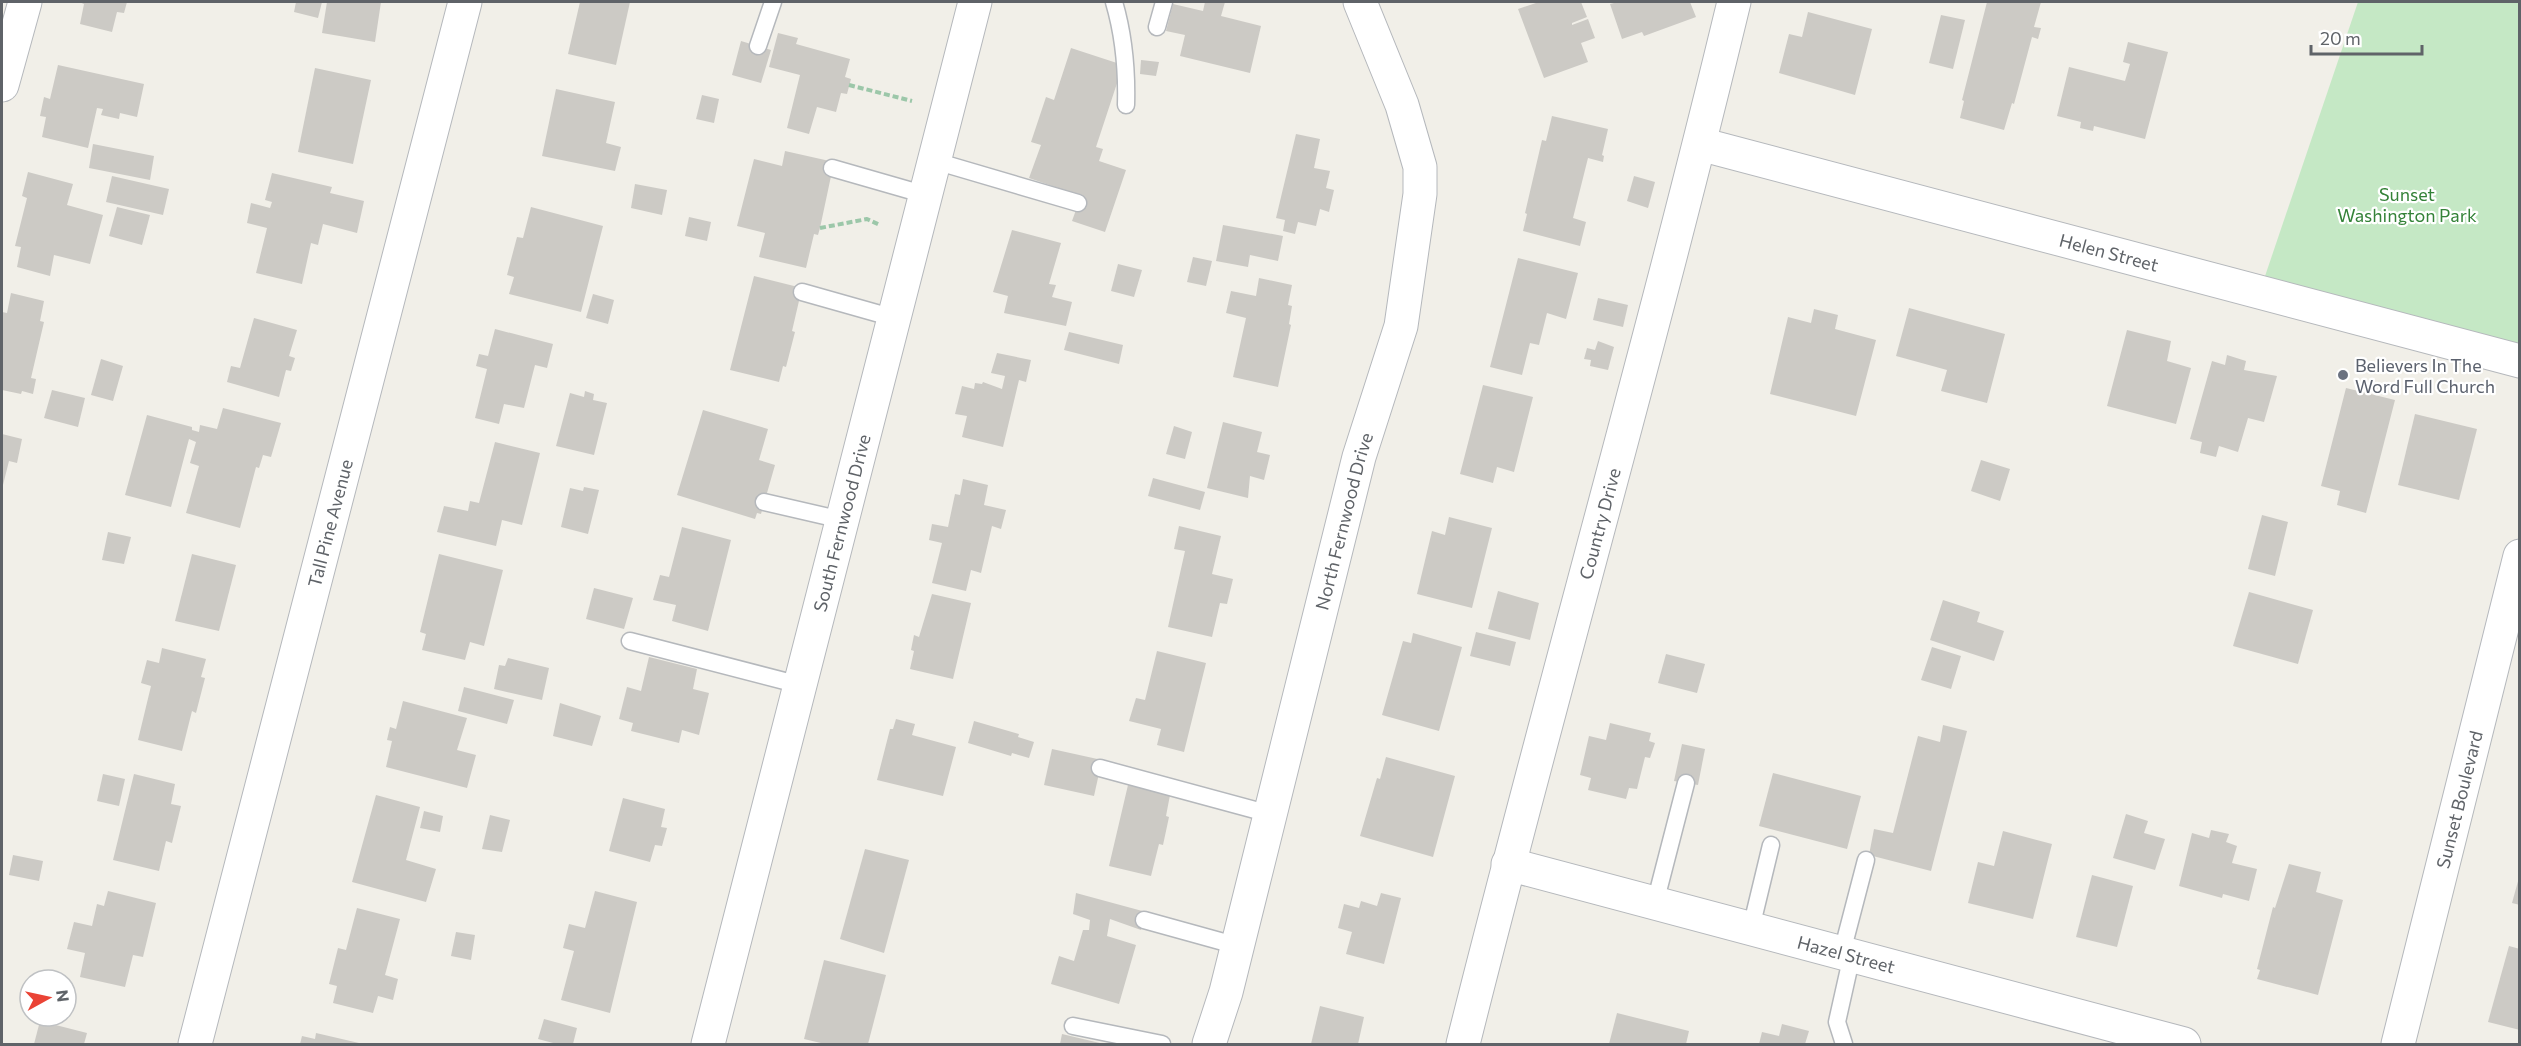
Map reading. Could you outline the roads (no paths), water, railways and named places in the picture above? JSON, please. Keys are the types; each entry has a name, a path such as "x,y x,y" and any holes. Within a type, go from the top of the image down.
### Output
{"street":[{"path":"2,85 25,2"},
{"name":"Tall Pine Avenue","path":"195,1044 465,2"},
{"name":"South Fernwood Drive","path":"708,1044 975,2"},
{"name":"North Fernwood Drive","path":"1209,1044 1238,946 1359,457 1401,326 1420,194 1420,167 1402,105 1360,2"},
{"name":"Country Drive","path":"1463,1044 1508,864 1700,144 1734,2"},
{"name":"Helen Street","path":"1700,144 2520,361"},
{"name":"Sunset Boulevard","path":"2398,1044 2520,556"},
{"name":"Hazel Street","path":"1508,864 2184,1044"}],"lane":[{"path":"758,46 773,2"},
{"path":"1114,2 1122,29 1127,77 1126,105"},
{"path":"1157,27 1164,2"},
{"path":"935,161 1078,204"},
{"path":"832,168 926,195"},
{"path":"802,292 894,318"},
{"path":"764,502 842,520"},
{"path":"630,641 800,685"},
{"path":"1100,768 1270,813"},
{"path":"1655,903 1686,783"},
{"path":"1751,928 1771,845"},
{"path":"1844,1044 1837,1022 1847,953 1866,860"},
{"path":"1144,920 1238,946"},
{"path":"1073,1026 1162,1044"}],"place":[{"name":"Believers In The Word Full Church","path":"2343,375"}],"park label":[{"name":"Sunset Washington Park","path":"2407,204"}]}
